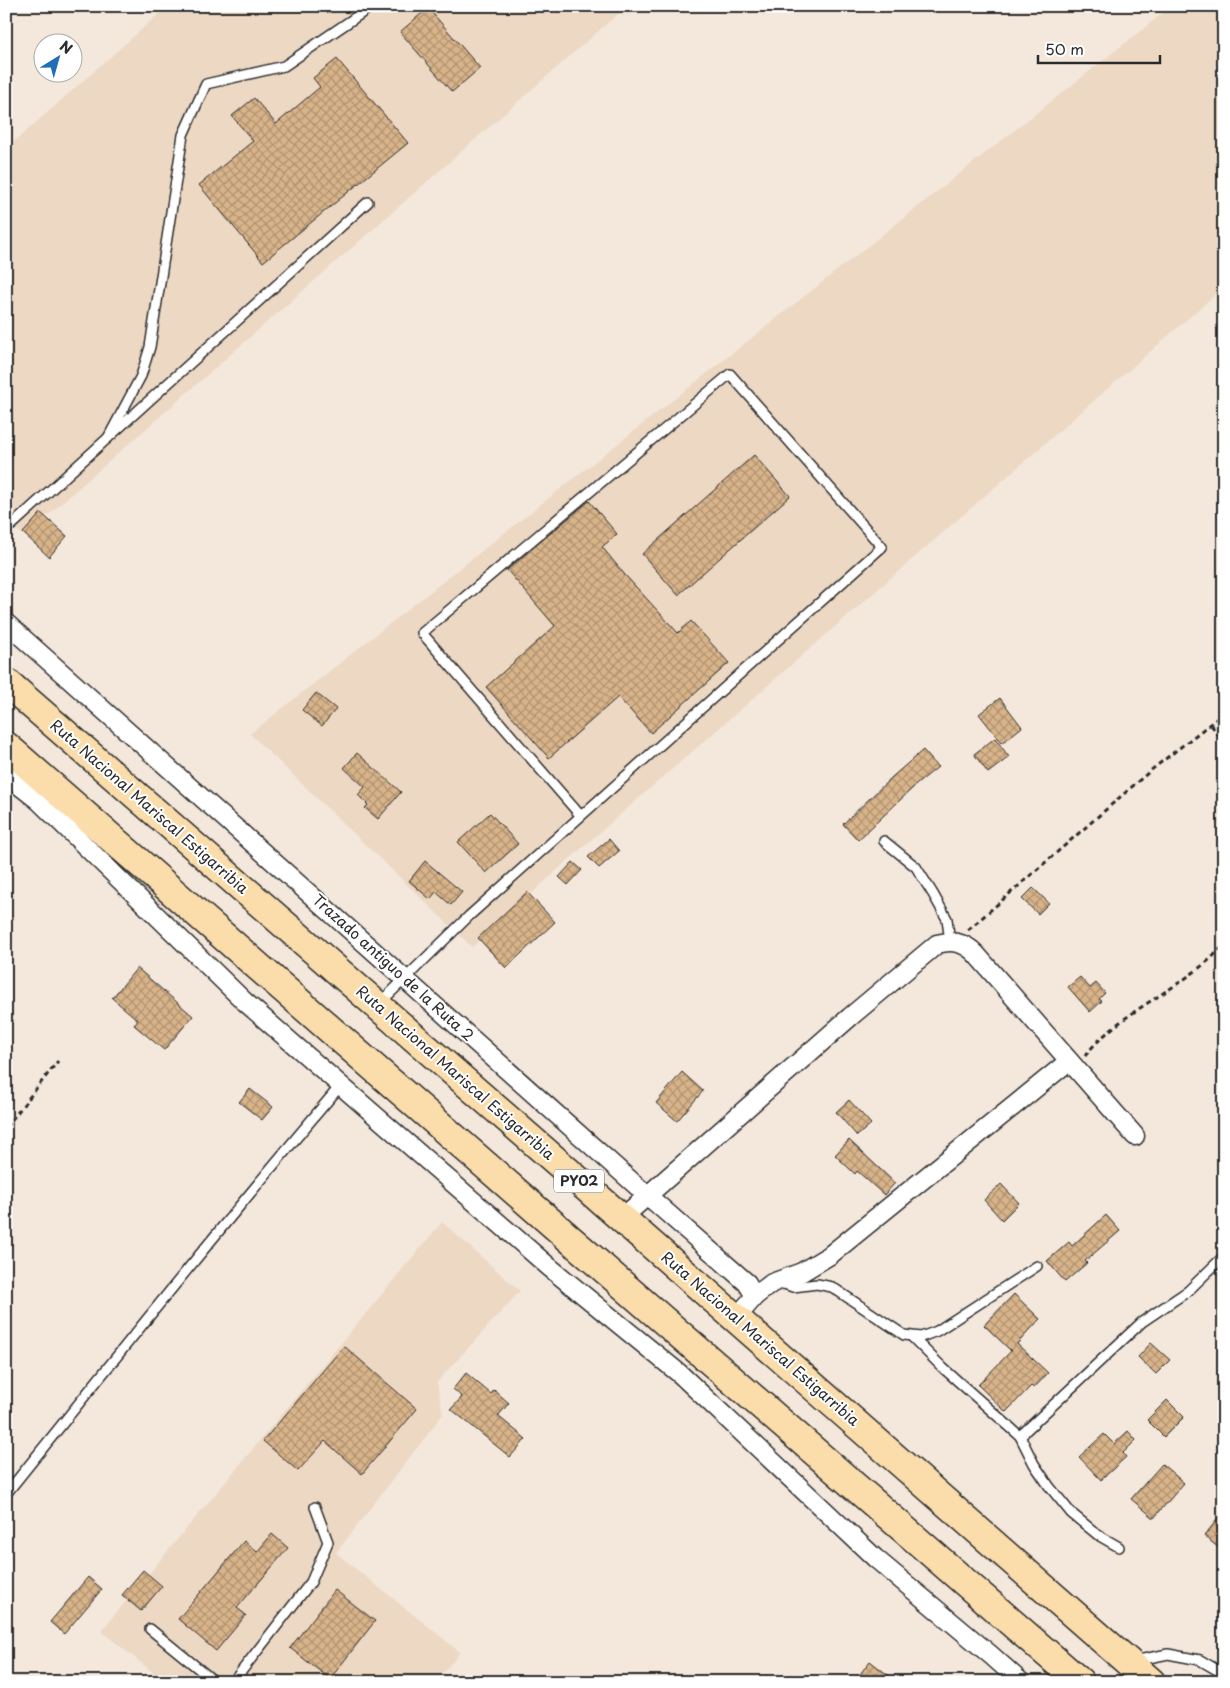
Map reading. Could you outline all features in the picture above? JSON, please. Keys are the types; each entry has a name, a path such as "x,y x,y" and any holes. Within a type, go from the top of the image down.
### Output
{"highway":[{"name":"Ruta Nacional Mariscal Estigarribia","path":"6,682 1151,1682"},
{"path":"6,746 1080,1682"}],"street":[{"name":"Trazado antiguo de la Ruta 2","path":"6,623 747,1283 756,1296"},
{"path":"6,775 39,801 244,1001 548,1266 680,1374 876,1558 1021,1682"},
{"path":"622,1218 850,1017 937,944 953,942 962,944 975,953 1135,1136"},
{"path":"736,1318 756,1296 772,1283 802,1272 830,1255 1072,1064"}],"lane":[{"path":"108,438 141,376 150,347 183,135 206,84 284,66 372,6"},
{"path":"12,525 368,202"},
{"path":"377,1006 468,916 882,547 730,374 422,633 580,815"},
{"path":"884,841 916,867 946,919 953,942"},
{"path":"6,1494 121,1351 341,1085"},
{"path":"1020,1436 1142,1322 1188,1291 1224,1256"},
{"path":"781,1280 784,1284 793,1287 817,1284 832,1288 904,1335 912,1337 929,1335 937,1331 1037,1266"},
{"path":"912,1337 943,1368 1020,1436 1034,1464 1071,1513 1098,1535 1119,1547"},
{"path":"232,1682 311,1582 328,1542 315,1508"},
{"path":"150,1629 215,1682"},
{"path":"1129,1662 1168,1654 1200,1660 1224,1674"}],"path":[{"path":"953,942 1150,771 1224,713"},
{"path":"1210,725 1224,741"},
{"path":"1072,1064 1120,1022 1201,968 1224,945"},
{"path":"6,1128 58,1061"}],"shaded area":[{"path":"168,6 627,6 24,536 6,520 6,149"},
{"path":"1172,6 1224,6 1224,287 583,847 472,947 250,734"},
{"path":"442,1222 520,1291 437,1382 443,1414 336,1553 460,1652 436,1682 165,1682 101,1631"}],"building":[{"path":"428,8 480,68 452,92 400,32"},
{"path":"337,59 408,143 263,262 199,185 253,141 232,116 254,98 276,124 320,87 313,78"},
{"path":"754,455 790,496 678,595 642,554"},
{"path":"589,501 617,534 602,547 625,575 678,633 691,621 729,663 651,733 618,697 549,758 486,687 555,626 507,570"},
{"path":"41,513 67,536 49,557 23,533"},
{"path":"316,693 336,709 322,726 302,710"},
{"path":"1000,698 1022,727 1002,743 979,714"},
{"path":"995,738 1009,757 988,773 974,754"},
{"path":"923,750 938,767 917,784 858,840 843,824"},
{"path":"357,753 401,792 378,819 365,808 368,805 358,795 365,787 344,768"},
{"path":"490,813 518,844 486,873 458,842"},
{"path":"609,839 619,851 599,868 588,857"},
{"path":"425,861 462,892 451,905 436,892 430,899 409,881"},
{"path":"573,862 582,870 568,885 559,877"},
{"path":"1033,888 1049,903 1038,914 1022,899"},
{"path":"527,892 555,922 506,968 478,938"},
{"path":"137,968 193,1016 164,1050 134,1025 138,1020 112,998"},
{"path":"1080,977 1090,988 1096,983 1105,993 1099,999 1102,1001 1090,1012 1068,987"},
{"path":"682,1072 703,1091 677,1121 656,1103"},
{"path":"250,1089 273,1107 262,1120 239,1102"},
{"path":"849,1100 871,1124 857,1136 836,1112"},
{"path":"849,1140 895,1183 884,1195 857,1171 855,1174 835,1155"},
{"path":"1001,1184 1019,1203 1002,1220 984,1200"},
{"path":"1106,1215 1120,1231 1085,1261 1087,1263 1065,1282 1047,1261 1069,1242 1072,1246"},
{"path":"1014,1294 1040,1319 1017,1344 1048,1373 1034,1388 1031,1386 1006,1412 978,1385 1011,1351 984,1325"},
{"path":"1151,1343 1170,1360 1156,1374 1138,1357"},
{"path":"344,1346 417,1409 362,1474 325,1441 298,1471 263,1441"},
{"path":"466,1373 491,1394 494,1390 509,1403 498,1416 526,1439 510,1457 451,1409 462,1397 453,1389"},
{"path":"1167,1400 1184,1417 1164,1437 1147,1420"},
{"path":"1128,1431 1136,1440 1123,1453 1126,1457 1101,1480 1079,1457 1104,1434 1114,1444"},
{"path":"1162,1464 1184,1483 1154,1518 1131,1499"},
{"path":"1224,1511 1224,1552 1204,1536"},
{"path":"272,1534 288,1548 237,1608 246,1615 216,1651 178,1619 244,1541 257,1552"},
{"path":"143,1570 162,1586 141,1611 122,1595"},
{"path":"88,1577 102,1589 64,1634 50,1622"},
{"path":"335,1590 375,1621 330,1679 290,1648"},
{"path":"870,1661 897,1682 854,1682"}]}
